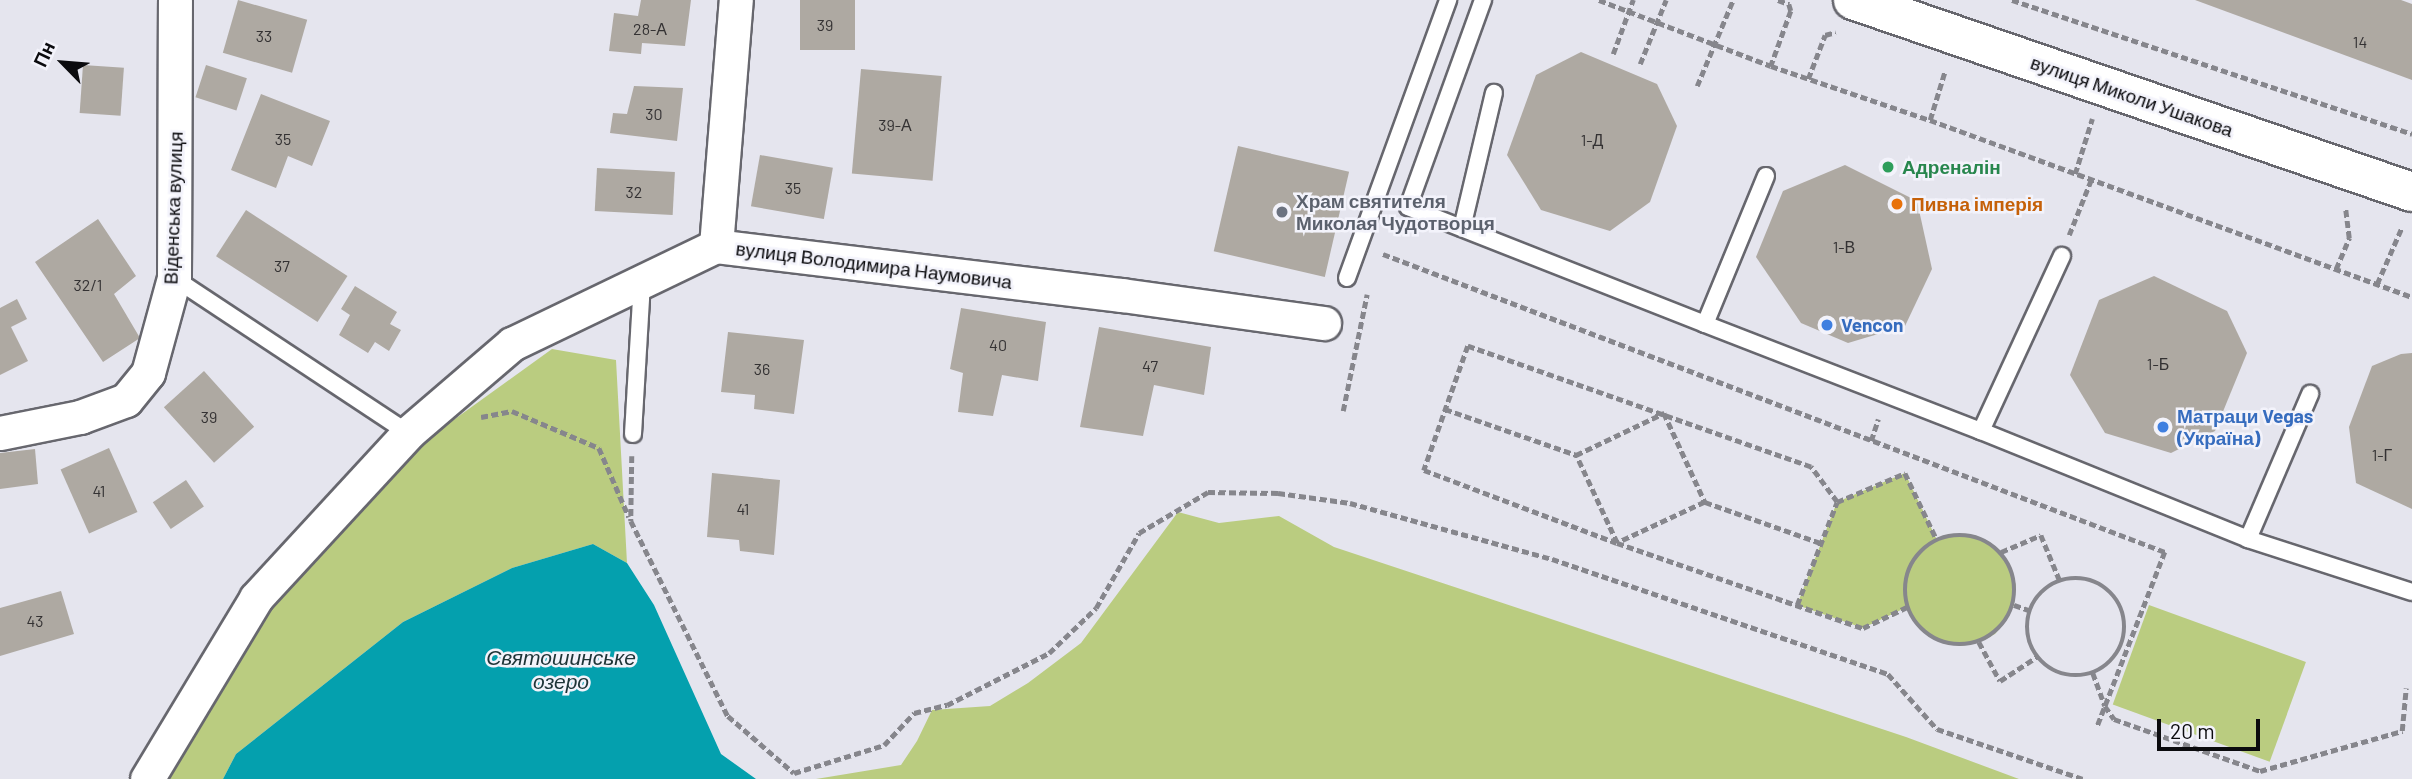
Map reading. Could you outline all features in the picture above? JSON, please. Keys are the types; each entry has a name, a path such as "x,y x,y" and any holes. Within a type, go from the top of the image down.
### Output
{"street":[{"name":"Віденська вулиця","path":"0,433 80,417 126,400 148,373 174,278 175,0"},
{"path":"716,246 736,0"},
{"name":"вулиця Миколи Ушакова","path":"1853,0 2412,192"},
{"name":"вулиця Володимира Наумовича","path":"147,779 256,598 408,433 512,344 716,246 1122,295 1324,323"}],"lane":[{"path":"1347,278 1448,0"},
{"path":"1483,0 1408,207 1981,430 2248,539 2412,592"},
{"path":"1462,228 1494,93"},
{"path":"1705,324 1766,176"},
{"path":"1981,430 2062,256"},
{"path":"174,278 408,433"},
{"path":"632,434 642,281"},
{"path":"2248,539 2310,394"}],"path":[{"path":"1599,0 1771,66 1930,120 2412,297"},
{"path":"1613,54 1633,0"},
{"path":"1640,64 1666,0"},
{"path":"1697,86 1733,0"},
{"path":"1771,66 1791,11 1788,4 1777,0"},
{"path":"2012,0 2412,134"},
{"path":"1930,120 1945,69"},
{"path":"2075,174 2095,112"},
{"path":"2062,256 2091,180"},
{"path":"2377,284 2403,225 2412,226"},
{"path":"1376,252 2165,552 2097,727"},
{"path":"1837,502 1811,467 1468,346 1424,470 1617,543 1863,628 1907,607"},
{"path":"1445,409 1576,455 1664,413"},
{"path":"473,419 512,411 599,448 631,521 728,716 794,773 884,745 914,713 947,705 1049,653 1096,608 1139,533 1208,492 1279,493 1350,503 1565,564 1888,674 1937,729 2083,779"},
{"path":"1664,413 1705,502"},
{"path":"631,521 632,434"},
{"path":"1576,455 1617,543"},
{"path":"1797,605 1837,502 1905,473 1937,540"},
{"path":"1617,543 1705,502 1821,543"},
{"path":"1950,535 1968,535 1986,540 2001,552 2011,568 2016,586 2014,604 2006,621 1994,634 1979,642 1961,646 1944,643 1927,635 1915,623 1907,607 1904,588 1908,570 1918,554 1937,540 1950,535"},
{"path":"2001,552 2041,535 2060,581"},
{"path":"2085,579 2100,584 2112,593 2121,607 2125,622 2121,645 2108,664 2093,673 2077,676 2046,666 2028,638 2031,611 2041,593 2060,581 2085,579"},
{"path":"2014,604 2031,611"},
{"path":"1979,642 2000,681 2038,656"},
{"path":"2093,673 2105,706 2114,719 2260,771 2402,731 2406,688"}],"green space":[{"path":"552,349 616,360 627,563 593,544 512,568 403,622 236,754 223,779 169,779 264,613 416,447"},
{"path":"1905,473 1937,540 1950,535 1968,535 1986,540 2001,552 2011,568 2016,586 2014,605 1995,634 1979,642 1961,646 1944,643 1927,635 1915,623 1907,607 1863,628 1797,605 1837,502"},
{"path":"1178,512 1219,523 1279,516 1334,547 1906,737 2019,779 816,779 901,765 917,741 932,710 990,706 1028,683 1081,643"},
{"path":"2149,605 2306,662 2270,762 2113,705"}],"water":[{"name":"Святошинське озеро","path":"593,544 627,563 654,605 721,754 756,779 223,779 236,754 403,622 512,568"}],"building":[{"path":"238,0 307,20 292,73 223,53"},
{"path":"641,0 691,0 685,46 642,43 641,54 609,51 614,13 638,16"},
{"path":"800,0 855,0 855,50 800,50"},
{"path":"2195,0 2401,0 2412,4 2412,80"},
{"path":"1581,52 1657,84 1677,126 1650,202 1610,231 1541,210 1507,155 1536,75"},
{"path":"83,65 124,68 121,116 80,113"},
{"path":"206,65 247,78 236,111 195,97"},
{"path":"861,69 942,76 933,181 852,174"},
{"path":"634,86 683,88 677,141 610,133 613,113 627,114"},
{"path":"261,94 330,121 312,166 288,156 276,188 231,170"},
{"name":"Храм святителя Миколая Чудотворця","path":"1238,146 1349,172 1325,277 1214,251"},
{"path":"760,155 833,168 824,219 751,206"},
{"path":"1845,165 1917,201 1932,269 1905,326 1848,343 1801,323 1756,257 1783,191"},
{"path":"597,168 675,172 673,215 595,211"},
{"path":"246,210 347,276 318,322 216,256"},
{"path":"98,219 136,276 114,294 140,338 103,362 35,262"},
{"path":"2154,276 2227,311 2247,353 2215,431 2171,453 2105,433 2070,375 2099,300"},
{"path":"355,286 397,312 390,324 401,330 389,351 375,342 368,353 339,335 350,315 341,309"},
{"path":"17,299 27,319 11,327 28,361 0,375 0,308"},
{"path":"961,308 1046,322 1038,381 1002,375 993,416 958,412 963,373 950,369"},
{"path":"1099,327 1211,347 1204,395 1154,385 1143,436 1080,427"},
{"path":"728,332 804,340 794,414 754,409 755,395 721,392"},
{"path":"2412,353 2412,509 2356,483 2349,427 2372,366 2401,354"},
{"path":"204,371 254,427 214,463 164,407"},
{"path":"109,448 137,512 89,534 61,470"},
{"path":"35,449 38,484 0,489 0,453"},
{"path":"712,473 780,480 774,555 740,551 739,540 707,537"},
{"path":"186,480 204,507 171,529 153,502"},
{"path":"61,591 74,634 0,656 0,608"}],"place":[{"name":"Адреналін","path":"1888,167"},
{"name":"Пивна імперія","path":"1897,204"},
{"name":"Храм святителя Миколая Чудотворця","path":"1282,212"},
{"name":"Vencon","path":"1827,325"},
{"name":"Матраци Vegas (Україна)","path":"2163,427"}]}
